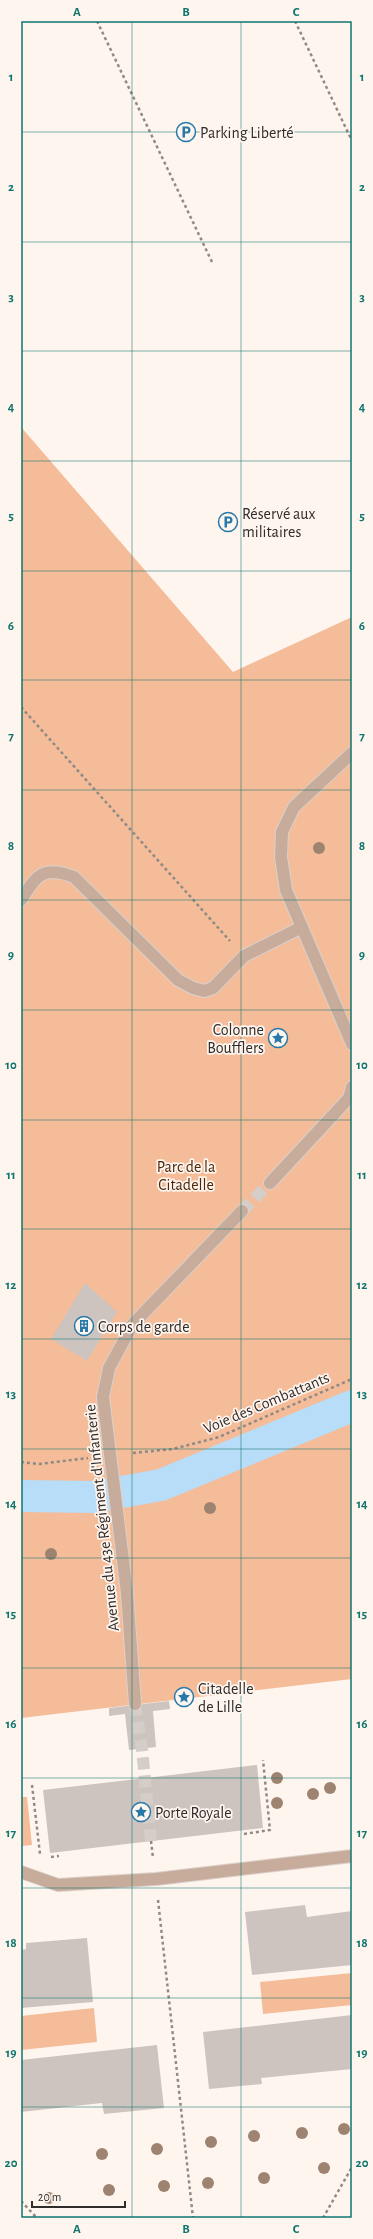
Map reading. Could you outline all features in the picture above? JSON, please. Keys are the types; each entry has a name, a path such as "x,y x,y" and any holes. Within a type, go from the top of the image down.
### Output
{"street":[{"path":"352,753 294,807 282,832 281,857 286,890 352,1044"},
{"path":"21,900 36,877 57,870 74,877 178,980 204,990 213,988 244,956 302,927"},
{"path":"270,1184 350,1092"},
{"name":"Avenue du 43e Régiment d'Infanterie","path":"135,1704 127,1593 103,1397 109,1368 133,1324 242,1211"},
{"path":"21,1872 58,1885 156,1878 352,1856"}],"path":[{"path":"97,21 212,262"},
{"path":"295,21 352,141"},
{"path":"21,707 244,956"},
{"name":"Voie des Combattants","path":"126,1454 173,1449 220,1437 352,1379"},
{"path":"21,1462 39,1464 94,1458"},
{"path":"244,1834 270,1830 263,1760"},
{"path":"32,1785 41,1859"},
{"path":"151,1841 193,2218"},
{"path":"47,1858 59,1856"},
{"path":"322,2218 352,2167"},
{"path":"21,2201 37,2218"}],"green space":[{"name":"Parc de la Citadelle","path":"21,427 233,672 352,617 352,1679 21,1718"},
{"path":"21,1797 27,1797 32,1845 21,1846"},
{"path":"352,1973 352,2005 263,2014 260,1982"},
{"path":"94,2008 97,2042 21,2050 21,2016"}],"building":[{"name":"Corps de garde","path":"85,1283 117,1312 87,1361 51,1339"},
{"path":"169,1701 170,1709 153,1711 156,1747 129,1750 125,1714 109,1716 109,1708"},
{"path":"257,1765 263,1828 50,1853 43,1790"},
{"path":"305,1905 307,1917 352,1911 352,1965 252,1975 245,1912"},
{"path":"87,1938 93,2002 21,2008 21,1950 26,1949 26,1943"},
{"path":"352,2015 352,2069 261,2078 262,2084 209,2089 203,2032"},
{"path":"157,2045 164,2108 104,2114 102,2103 21,2112 21,2060"}],"waterway":[{"path":"21,1496 94,1497 161,1485 352,1406"}],"tunnel":[{"path":"242,1211 270,1183"},
{"path":"135,1704 142,1749 151,1841"}],"place":[{"name":"Parking Liberté","path":"186,132"},
{"name":"Réservé aux militaires","path":"228,522"},
{"name":"Colonne Boufflers","path":"278,1038"},
{"name":"Corps de garde","path":"84,1326"},
{"name":"Citadelle de Lille","path":"184,1697"},
{"name":"Porte Royale","path":"141,1812"}]}
